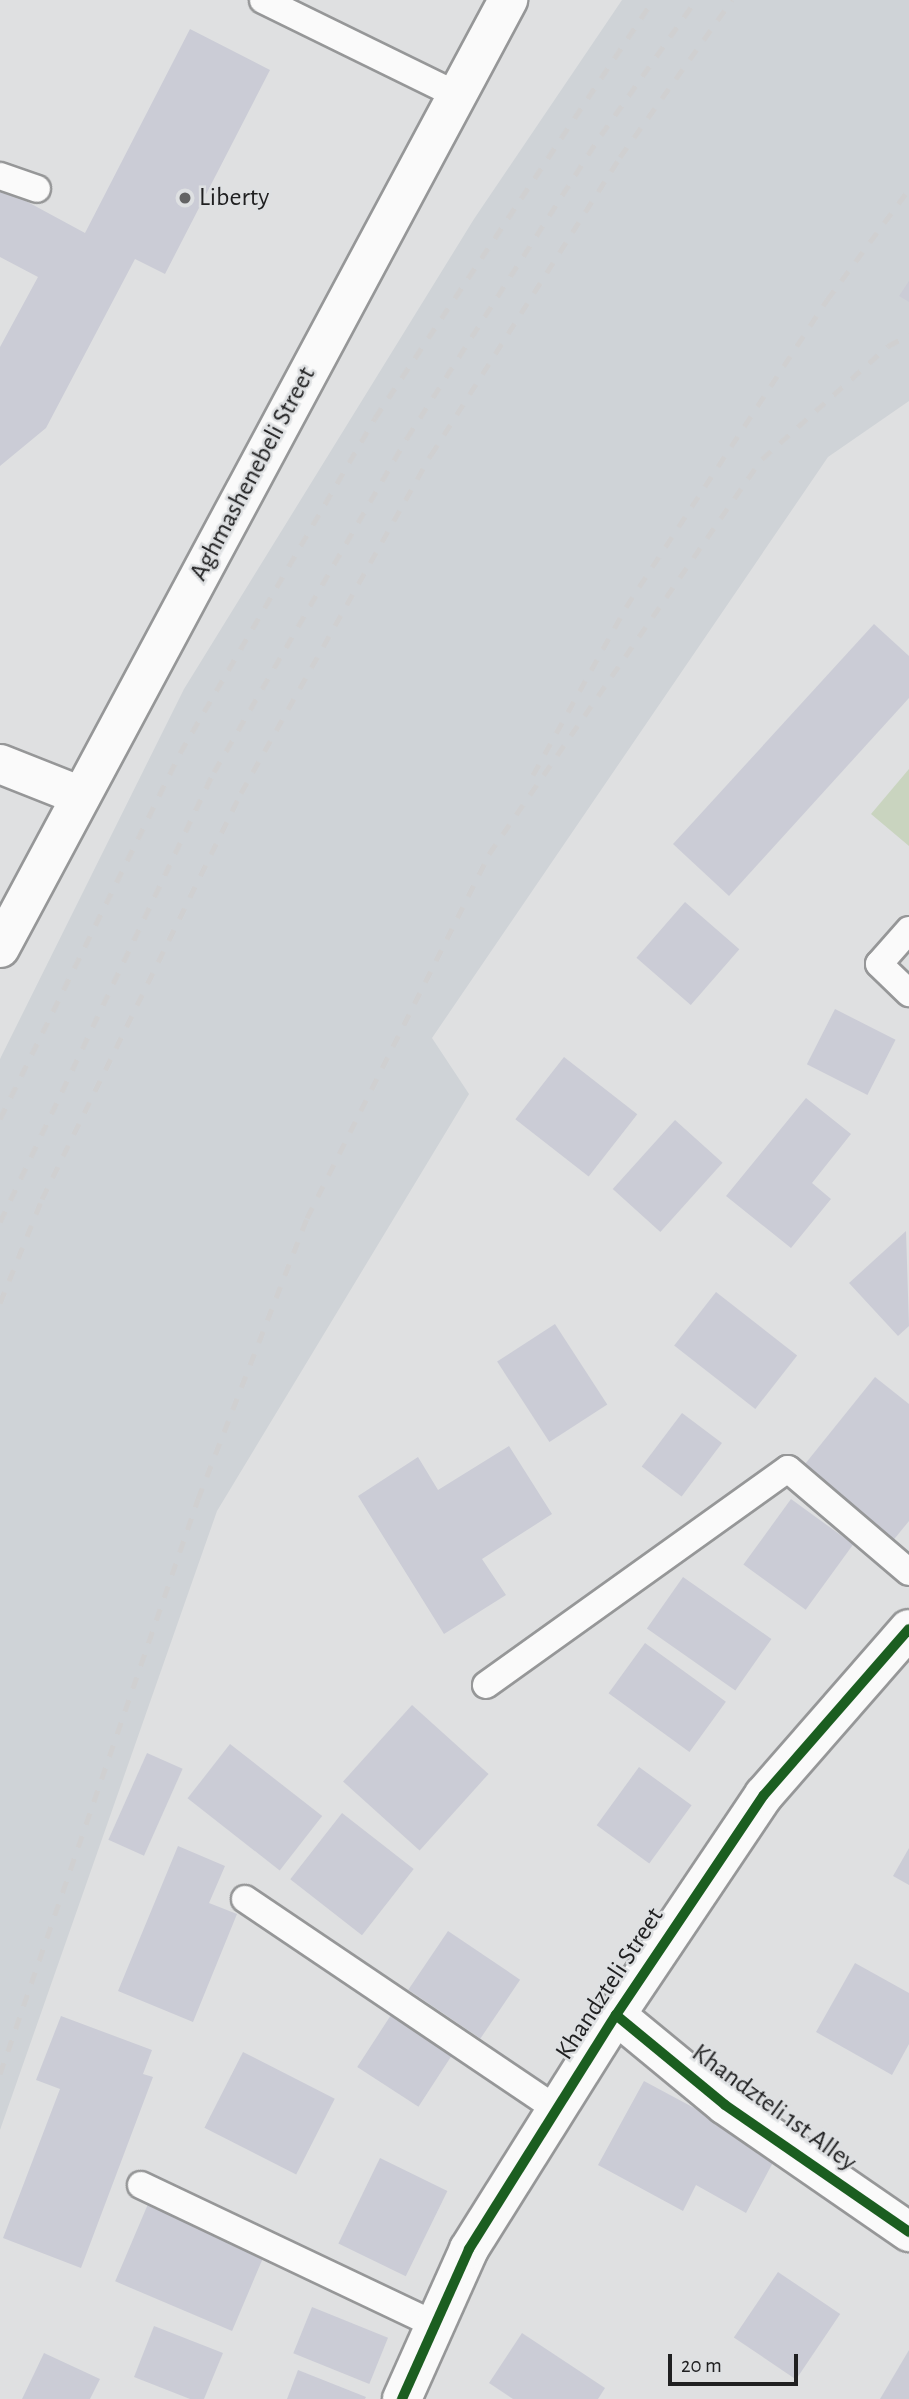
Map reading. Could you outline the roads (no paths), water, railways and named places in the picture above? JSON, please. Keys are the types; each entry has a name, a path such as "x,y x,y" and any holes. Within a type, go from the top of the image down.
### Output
{"street":[{"name":"Aghmashenebeli Street","path":"0,948 508,0"},
{"path":"0,764 81,796"},
{"name":"Khandzteli Street","path":"402,2399 432,2323 469,2249 616,2015 764,1795 909,1629"},
{"name":"Khandzteli 1st Alley","path":"616,2015 725,2105 909,2232"}],"lane":[{"path":"263,0 457,94"},
{"path":"0,176 37,189"},
{"path":"909,930 879,964 909,993"},
{"path":"486,1685 788,1469 909,1572"},
{"path":"246,1899 556,2109"},
{"path":"141,2185 432,2323"}],"railway":[{"path":"0,1119 180,753 375,418 653,0"},
{"path":"0,1222 214,772 407,438 601,135 696,0"},
{"path":"0,1303 42,1199 241,793 431,455 620,157 732,0"},
{"path":"533,775 626,607 827,300 909,189"},
{"path":"0,2074 198,1499 307,1218 489,854 762,459 888,346 909,335"}],"place":[{"name":"Liberty","path":"185,198"}]}
